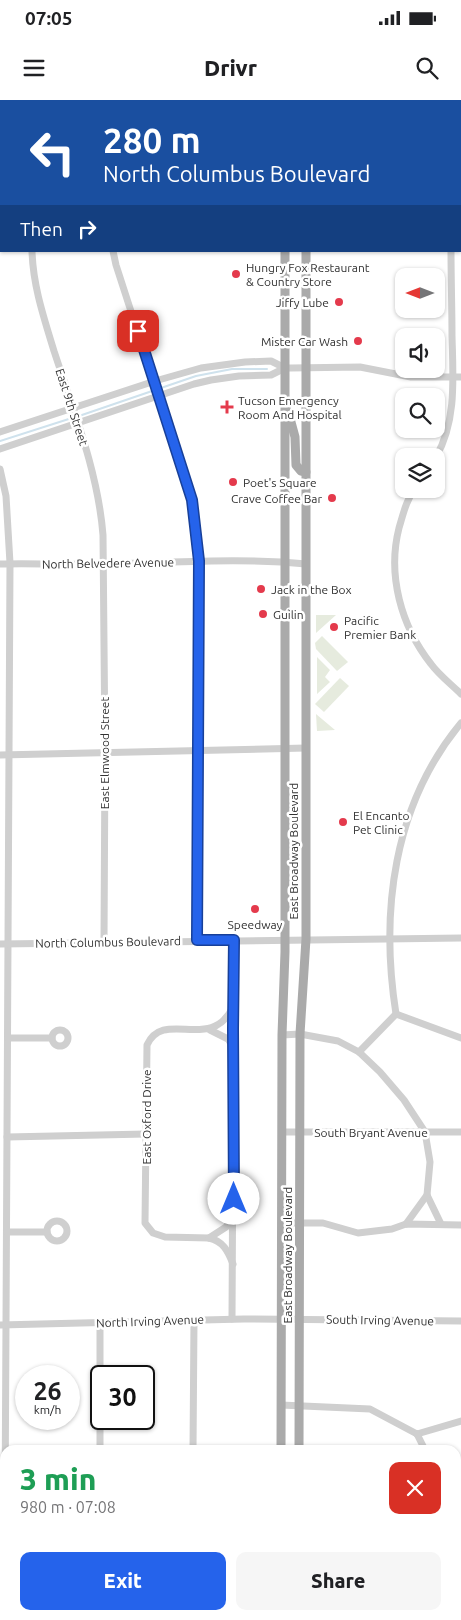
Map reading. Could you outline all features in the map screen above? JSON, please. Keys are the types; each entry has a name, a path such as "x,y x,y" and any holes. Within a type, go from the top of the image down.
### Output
{"main road":[{"name":"East Broadway Boulevard","path":"281,1445 282,1035 285,940 285,252"},
{"name":"East Broadway Boulevard","path":"299,1445 300,1034 306,939 306,252"},
{"path":"285,398 295,437 296,465 301,471 306,472"}],"street":[{"name":"East 9th Street","path":"32,252 32,273 40,305 94,476 101,506 103,564"},
{"path":"113,252 192,500 199,561 197,940"},
{"path":"440,448 447,433 451,412 453,377 451,252"},
{"path":"0,432 200,368 245,362 271,361 285,368"},
{"path":"0,450 211,380 271,374 285,368 360,368 411,377 461,377"},
{"path":"0,469 6,496 10,563 7,1232 3,1325 4,1445"},
{"path":"410,498 403,513 397,537 394,562 397,592 405,619 416,642 432,665 461,694"},
{"name":"North Belvedere Avenue","path":"0,564 285,561 306,564"},
{"name":"East Elmwood Street","path":"103,564 105,752 104,942"},
{"path":"396,1014 391,979 390,938 393,876 400,842 419,791 431,767 448,739 461,723"},
{"path":"0,756 306,748"},
{"name":"North Columbus Boulevard","path":"0,944 461,938"},
{"path":"232,1319 234,940"},
{"path":"209,1029 225,1021 233,1007"},
{"path":"396,1014 461,1038"},
{"path":"359,1052 396,1014"},
{"name":"East Oxford Drive","path":"209,1029 171,1029 160,1031 151,1036 147,1045 145,1223 153,1233 165,1237 209,1238"},
{"path":"209,1029 218,1032 228,1039 233,1047"},
{"path":"282,1035 300,1034 338,1041 359,1052 380,1072 404,1100 425,1132 430,1162 427,1194 406,1224"},
{"path":"8,1038 52,1038"},
{"name":"South Bryant Avenue","path":"282,1132 461,1132"},
{"path":"7,1137 146,1134"},
{"path":"427,1194 441,1224"},
{"path":"209,1238 226,1228 234,1218"},
{"path":"282,1222 323,1223 358,1234 392,1229 406,1224 461,1225"},
{"path":"7,1232 47,1232"},
{"path":"209,1238 215,1239 224,1246 233,1264"},
{"name":"North Irving Avenue","path":"3,1325 299,1319"},
{"name":"South Irving Avenue","path":"299,1319 461,1322"},
{"path":"193,1445 194,1320"},
{"path":"100,1323 100,1445"},
{"path":"281,1405 299,1404 370,1409 417,1434 422,1445"},
{"path":"417,1434 461,1421"}],"shaded area":[{"path":"316,615 336,615 316,633"},
{"path":"322,636 348,662 337,671 316,649 315,643"},
{"path":"317,657 330,670 325,677 330,682 317,694"},
{"path":"340,678 349,686 324,712 315,704"},
{"path":"316,714 335,730 317,731"}],"waterway":[{"path":"79,416 196,376 232,369 267,369"},
{"path":"0,441 75,417"}],"place":[{"name":"Hungry Fox Restaurant & Country Store","path":"236,274"},
{"name":"Jiffy Lube","path":"339,302"},
{"name":"Mister Car Wash","path":"358,341"},
{"name":"Tucson Emergency Room And Hospital","path":"227,407"},
{"name":"Poet's Square","path":"233,482"},
{"name":"Crave Coffee Bar","path":"332,498"},
{"name":"Jack in the Box","path":"261,589"},
{"name":"Guilin","path":"263,614"},
{"name":"Pacific Premier Bank","path":"334,627"},
{"name":"El Encanto Pet Clinic","path":"343,822"},
{"name":"Speedway","path":"255,909"}],"route":[{"path":"138,331 180,459 192,500 194,514 199,561 197,940 234,940 234,1199"}]}
